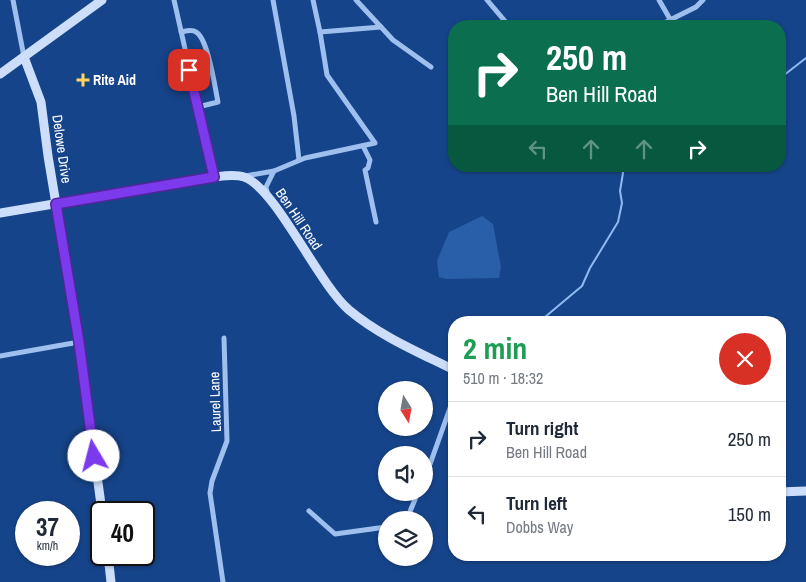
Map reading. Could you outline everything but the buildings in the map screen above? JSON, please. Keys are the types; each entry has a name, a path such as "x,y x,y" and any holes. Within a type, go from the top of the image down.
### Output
{"street":[{"name":"Delowe Drive","path":"13,0 24,57 41,102 79,342 101,501"},
{"path":"0,74 102,0"},
{"path":"174,0 214,177"},
{"path":"273,0 294,116 299,160"},
{"path":"0,213 214,177 243,176 274,171 299,160 375,143 326,75 314,0"},
{"path":"356,0 393,40 431,67"},
{"path":"487,0 504,20"},
{"path":"659,0 670,20 696,7 703,0"},
{"path":"320,32 381,27"},
{"path":"181,32 190,30 197,32 204,40 218,102 198,107"},
{"path":"364,146 370,160 368,168 364,170 376,222"},
{"path":"268,196 266,187 274,171"},
{"name":"Ben Hill Road","path":"243,176 268,196 326,284 348,309 382,334 448,367"},
{"name":"Laurel Lane","path":"223,582 210,494 212,482 227,441 224,338"},
{"path":"0,356 79,342"},
{"path":"433,456 448,414"},
{"path":"786,492 806,492"},
{"path":"309,511 335,534 378,529"},
{"path":"110,566 112,582"}],"shaded area":[{"path":"482,216 493,224 501,267 499,278 447,279 439,277 437,261 449,232"}],"waterway":[{"path":"786,74 806,58"},
{"path":"546,316 582,286 590,268 618,222 622,203 620,191 623,172"}],"place":[{"name":"Rite Aid","path":"83,80"}],"route":[{"path":"94,456 79,342 56,204 214,177 189,70"}]}
